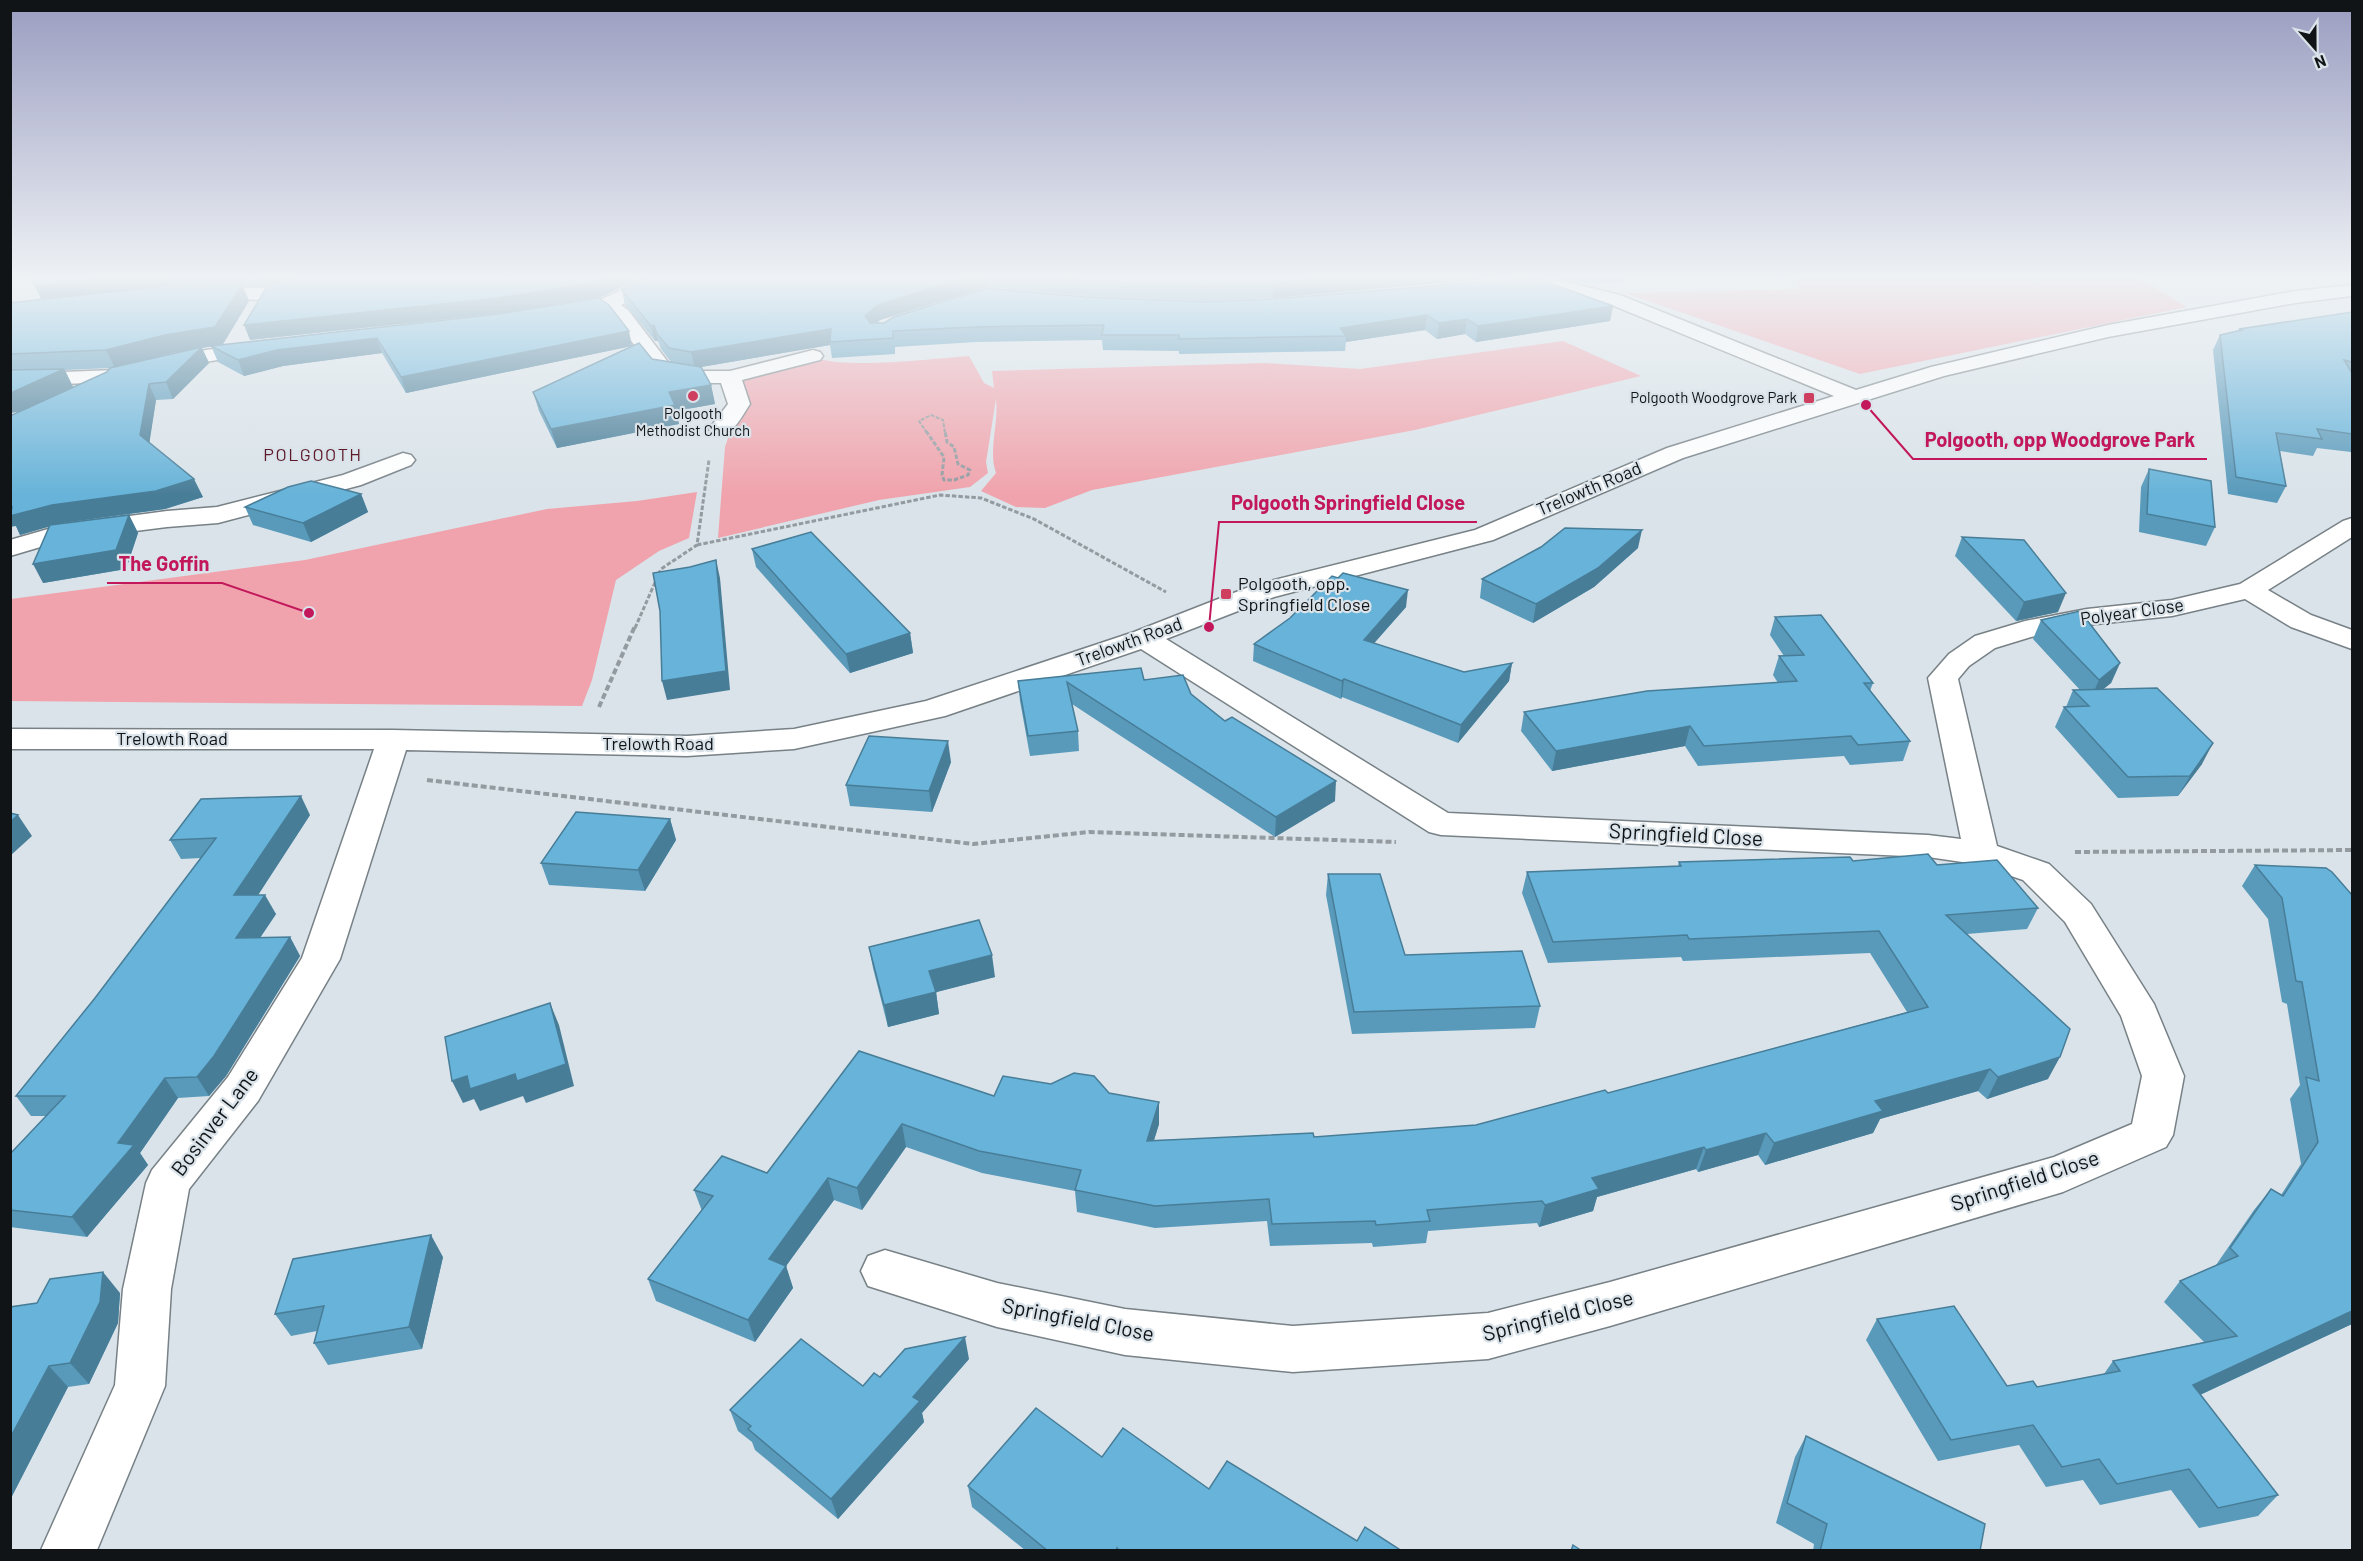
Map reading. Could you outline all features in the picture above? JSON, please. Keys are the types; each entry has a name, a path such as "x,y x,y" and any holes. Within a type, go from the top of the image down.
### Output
{"street":[{"path":"74,397 116,376 173,361 251,349"},
{"path":"647,349 664,371 699,377 730,376 813,356"},
{"path":"1737,349 1855,397"},
{"name":"Trelowth Road","path":"10,739 388,757 583,743 687,746 794,739 934,709 1144,638 1264,591 1484,535 1675,453 1938,371 2032,349"},
{"path":"10,380 116,376"},
{"path":"720,429 740,404 730,376"},
{"path":"10,548 72,532 167,519 218,515 352,480 403,460"},
{"name":"Polyear Close","path":"1981,853 1943,678 1959,660 1985,642 2025,630 2087,617 2172,608 2249,590 2352,526"},
{"path":"2249,590 2301,621 2352,640"},
{"name":"Springfield Close","path":"885,1271 997,1305 1125,1332 1293,1349 1488,1336 1610,1304 2063,1173 2151,1135 2163,1076 2140,1014 2078,913 2036,872 1981,853 1928,846 1441,824 1144,638"},
{"name":"Bosinver Lane","path":"69,1551 141,1386 147,1289 168,1183 243,1089 321,959 388,757"}],"path":[{"path":"938,416 943,420 946,434 947,442 954,447 958,464 970,470 964,478 944,480 942,475 944,457 919,421 923,417 938,416"},
{"path":"697,545 711,443 720,429"},
{"path":"583,743 661,569 697,545 940,495 981,498 1034,519 1206,614"},
{"path":"388,757 973,844 1089,832 1392,844 1441,824"},
{"path":"2065,852 2352,850"}],"shaded area":[{"path":"1506,349 1580,349 1641,376 1415,430 1092,490 1045,508 1016,507 981,491 996,473 993,446 996,399 986,462 988,473 970,487 879,500 718,538 725,447 730,432 739,417 738,377 815,358 849,363 869,363 969,356 984,383 994,388 992,371 1265,363 1360,369"},
{"path":"1787,349 1983,349 1860,374"},
{"path":"697,492 689,538 659,551 616,580 592,680 582,706 11,701 11,599 305,560 547,509 637,501"}],"building":[{"path":"10,349 111,349 106,350 10,354"},
{"path":"200,349 166,382 149,384 140,435 194,479 156,491 52,505 10,516 12,507 10,507 10,420 12,415 107,372 110,368"},
{"path":"216,349 287,349 277,350 238,360"},
{"path":"384,349 541,349 401,377"},
{"path":"626,349 644,349 652,359 701,367 711,385 669,392 675,405 551,429 533,392"},
{"path":"674,349 710,349 691,352"},
{"path":"2222,349 2352,349 2352,362 2344,360 2352,373 2352,434 2317,429 2322,439 2276,433 2286,486 2236,477"},
{"path":"64,369 13,392 10,393 10,370"},
{"path":"2149,469 2211,481 2215,527 2147,514"},
{"path":"311,481 361,494 303,523 245,507 288,487"},
{"path":"129,515 116,550 33,564 50,525"},
{"path":"1565,528 1642,530 1598,568 1536,604 1482,579 1541,547"},
{"path":"811,532 910,633 846,654 752,549"},
{"path":"1962,537 2024,540 2066,593 2024,602"},
{"path":"716,560 726,671 662,681 660,611 653,573"},
{"path":"1343,573 1408,590 1364,640 1464,672 1512,663 1461,725 1344,679 1342,681 1254,644 1290,618 1332,576 1338,578"},
{"path":"2080,611 2120,663 2099,680 2041,620"},
{"path":"1821,615 1873,683 1864,683 1910,741 1858,745 1851,736 1704,746 1690,726 1556,751 1524,712 1647,691 1797,681 1779,656 1804,655 1775,617"},
{"path":"1141,668 1144,680 1183,675 1191,694 1225,721 1232,717 1336,781 1276,817 1067,682 1078,731 1028,736 1018,681"},
{"path":"2157,688 2213,743 2190,776 2128,777 2064,707 2089,706 2073,690"},
{"path":"869,736 948,741 929,791 846,785"},
{"path":"301,796 234,895 265,895 236,938 290,937 214,1056 197,1077 165,1078 118,1143 134,1145 72,1217 10,1210 10,1154 65,1096 16,1096 95,998 216,838 170,840 201,799"},
{"path":"576,812 670,819 638,870 541,863"},
{"path":"10,813 18,815 10,822"},
{"path":"1928,854 1937,865 1997,860 2038,908 1946,915 2070,1029 2060,1057 1998,1077 1990,1069 1875,1101 1883,1111 1774,1143 1766,1133 1706,1150 1704,1147 1592,1178 1599,1189 1545,1205 1542,1201 1427,1210 1430,1221 1376,1225 1375,1221 1272,1224 1269,1199 1155,1206 1075,1190 1081,1170 979,1151 902,1124 857,1188 828,1178 769,1259 786,1266 748,1320 648,1279 713,1196 694,1190 722,1156 767,1173 859,1051 994,1096 1003,1076 1051,1084 1074,1073 1094,1076 1109,1093 1159,1102 1147,1141 1313,1133 1314,1137 1476,1125 1605,1090 1608,1093 1928,1007 1879,931 1689,939 1687,935 1553,942 1527,872 1681,866 1679,862 1850,857 1853,861"},
{"path":"2255,865 2326,868 2352,895 2352,1311 2193,1385 2278,1495 2218,1508 2189,1469 2117,1484 2099,1459 2062,1467 2033,1425 1951,1440 1877,1319 1954,1306 2007,1386 2033,1381 2037,1387 2120,1371 2113,1361 2237,1336 2180,1281 2238,1256 2230,1248 2271,1189 2283,1196 2318,1142 2306,1077 2319,1081 2302,982 2296,981 2282,898"},
{"path":"1328,874 1380,874 1405,955 1522,951 1540,1006 1354,1012"},
{"path":"979,920 992,955 929,971 936,992 884,1005 869,947"},
{"path":"550,1003 566,1064 517,1081 515,1074 470,1089 467,1076 452,1081 445,1037"},
{"path":"431,1235 409,1327 314,1343 324,1306 275,1314 293,1259"},
{"path":"103,1272 100,1302 70,1363 49,1366 10,1438 10,1307 37,1303 50,1279"},
{"path":"965,1337 913,1397 920,1401 831,1499 748,1429 751,1426 730,1410 801,1339 863,1386 874,1373 880,1377 905,1349"},
{"path":"1036,1408 1102,1457 1123,1428 1209,1489 1227,1461 1357,1541 1365,1527 1402,1551 1120,1551 1117,1548 1116,1551 1048,1551 968,1486"},
{"path":"1806,1436 1985,1524 1980,1551 1820,1551 1827,1524 1787,1503"},
{"path":"1573,1545 1582,1551 1571,1551"}],"place":[{"name":"Polgooth Methodist Church","path":"693,396"},
{"name":"Polgooth Woodgrove Park","path":"1809,398"},
{"name":"Polgooth, opp Woodgrove Park","path":"1866,405"},
{"name":"Polgooth, opp. Springfield Close","path":"1226,594"},
{"name":"The Goffin","path":"309,613"},
{"name":"Polgooth Springfield Close","path":"1209,627"}],"district":[{"name":"POLGOOTH","path":"313,455"}]}
